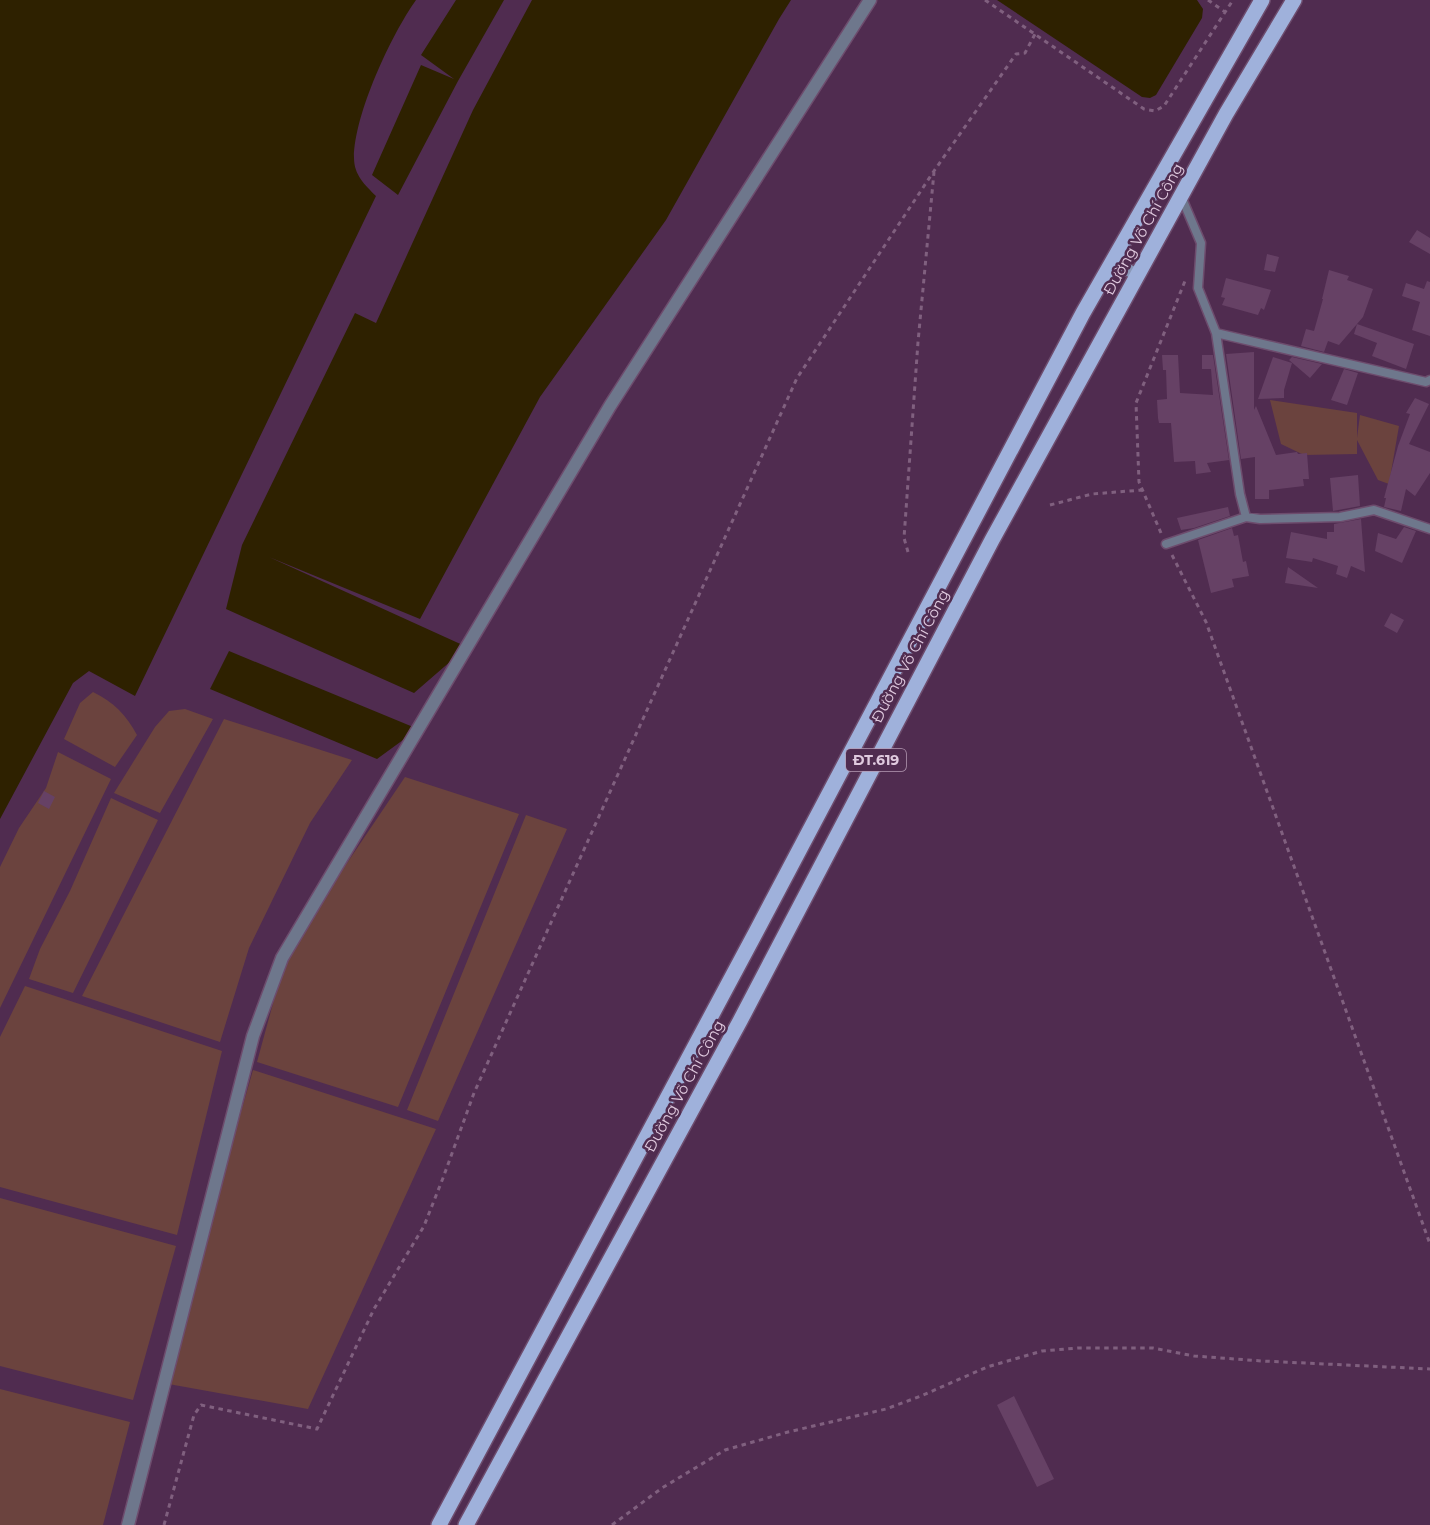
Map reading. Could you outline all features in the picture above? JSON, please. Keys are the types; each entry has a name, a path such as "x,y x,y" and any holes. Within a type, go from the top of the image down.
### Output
{"main road":[{"name":"Đường Võ Chí Công","path":"439,1525 762,921 1083,313 1262,0"},
{"name":"Đường Võ Chí Công","path":"466,1525 740,1021 992,540 1226,114 1294,0"},
{"path":"1112,262 1138,275"}],"street":[{"path":"128,1525 254,1036 282,958 610,406 870,0"}],"lane":[{"path":"1181,196 1201,243 1198,288 1216,333 1240,495 1246,518"},
{"path":"1216,333 1426,382 1430,380"},
{"path":"1166,544 1246,518 1340,518 1374,510 1430,530"}],"path":[{"path":"985,0 1144,109 1155,111 1164,106 1233,0"},
{"path":"1208,0 1225,12"},
{"path":"164,1525 194,1415 201,1405 317,1429 374,1309 424,1226 474,1093 796,378 934,171 1016,54 1024,53 1035,34"},
{"path":"908,552 904,538 905,515 934,171"},
{"path":"1185,280 1136,403 1139,482 1166,544 1206,622 1430,1244"},
{"path":"1050,505 1092,494 1143,490"},
{"path":"612,1525 662,1488 725,1450 885,1409 987,1367 1042,1351 1078,1348 1153,1348 1194,1356 1430,1369"}],"shaded area":[{"path":"0,0 416,0 385,54 360,120 354,164 361,179 376,196 135,696 89,671 73,683 0,819"},
{"path":"456,0 504,0 398,195 372,175 421,65 454,79 421,55"},
{"path":"532,0 791,0 666,220 540,397 420,619 269,557 467,647 414,693 226,609 242,545 355,313 376,323 473,110"},
{"path":"997,0 1197,0 1203,9 1202,18 1156,95 1150,98 1142,97"},
{"path":"1270,400 1357,413 1357,438 1360,415 1399,426 1389,484 1378,480 1357,440 1357,454 1304,455 1281,444"},
{"path":"229,651 418,729 377,759 210,689"},
{"path":"93,692 119,710 137,735 115,767 64,739 80,703"},
{"path":"185,709 213,719 160,813 114,793 155,727 169,711"},
{"path":"224,719 352,760 310,823 249,948 220,1042 82,996"},
{"path":"58,752 111,779 0,1008 0,867 19,828 46,788"},
{"path":"405,777 519,814 398,1107 257,1062 287,952"},
{"path":"111,798 158,820 73,993 29,979 40,949 70,891"},
{"path":"526,815 567,829 438,1121 407,1110"},
{"path":"25,986 222,1051 177,1235 0,1187 0,1037"},
{"path":"253,1070 436,1129 308,1409 163,1383"},
{"path":"0,1198 176,1246 133,1400 0,1366"},
{"path":"0,1389 130,1422 103,1525 0,1525"}],"building":[{"path":"1417,230 1430,238 1430,254 1409,242"},
{"path":"1267,254 1279,257 1275,272 1264,270"},
{"path":"1329,270 1349,276 1347,280 1373,289 1363,317 1339,345 1328,341 1324,352 1301,346 1306,329 1314,331"},
{"path":"1226,278 1271,290 1264,310 1261,308 1258,315 1222,305 1225,298 1221,297"},
{"path":"1427,281 1430,282 1430,336 1412,330 1420,302 1402,296 1406,283 1424,289"},
{"path":"1357,324 1414,344 1406,369 1372,356 1377,343 1354,334"},
{"path":"1254,352 1254,410 1256,406 1276,455 1307,453 1309,479 1303,479 1304,486 1269,490 1269,499 1255,499 1255,457 1241,459 1226,354"},
{"path":"1162,355 1178,355 1180,393 1213,395 1211,369 1202,369 1202,355 1213,355 1229,460 1207,463 1211,472 1196,474 1195,461 1174,462 1171,423 1159,423 1158,418 1157,400 1167,399 1166,370 1163,370"},
{"path":"1273,357 1292,363 1284,398 1258,399"},
{"path":"1292,357 1322,364 1310,378 1289,360"},
{"path":"1344,369 1358,373 1347,405 1331,400"},
{"path":"1415,398 1429,404 1409,444 1430,452 1430,473 1415,496 1406,489 1401,511 1384,507 1386,498 1384,498 1398,446 1410,414 1406,413"},
{"path":"1358,475 1360,506 1333,511 1330,478"},
{"path":"1228,507 1230,516 1181,530 1177,518"},
{"path":"1361,519 1365,572 1351,566 1347,578 1336,574 1338,566 1313,558 1312,562 1286,558 1291,532 1327,539 1327,532 1334,532 1334,524"},
{"path":"1404,527 1416,531 1402,563 1375,551 1378,533 1396,539"},
{"path":"1232,528 1234,536 1238,535 1243,562 1246,561 1249,576 1232,579 1234,587 1211,593 1198,540"},
{"path":"1288,567 1318,588 1285,583"},
{"path":"1391,613 1404,620 1397,633 1384,626"},
{"path":"44,791 55,797 49,809 38,803"},
{"path":"1014,1396 1054,1479 1037,1487 997,1405"}]}
